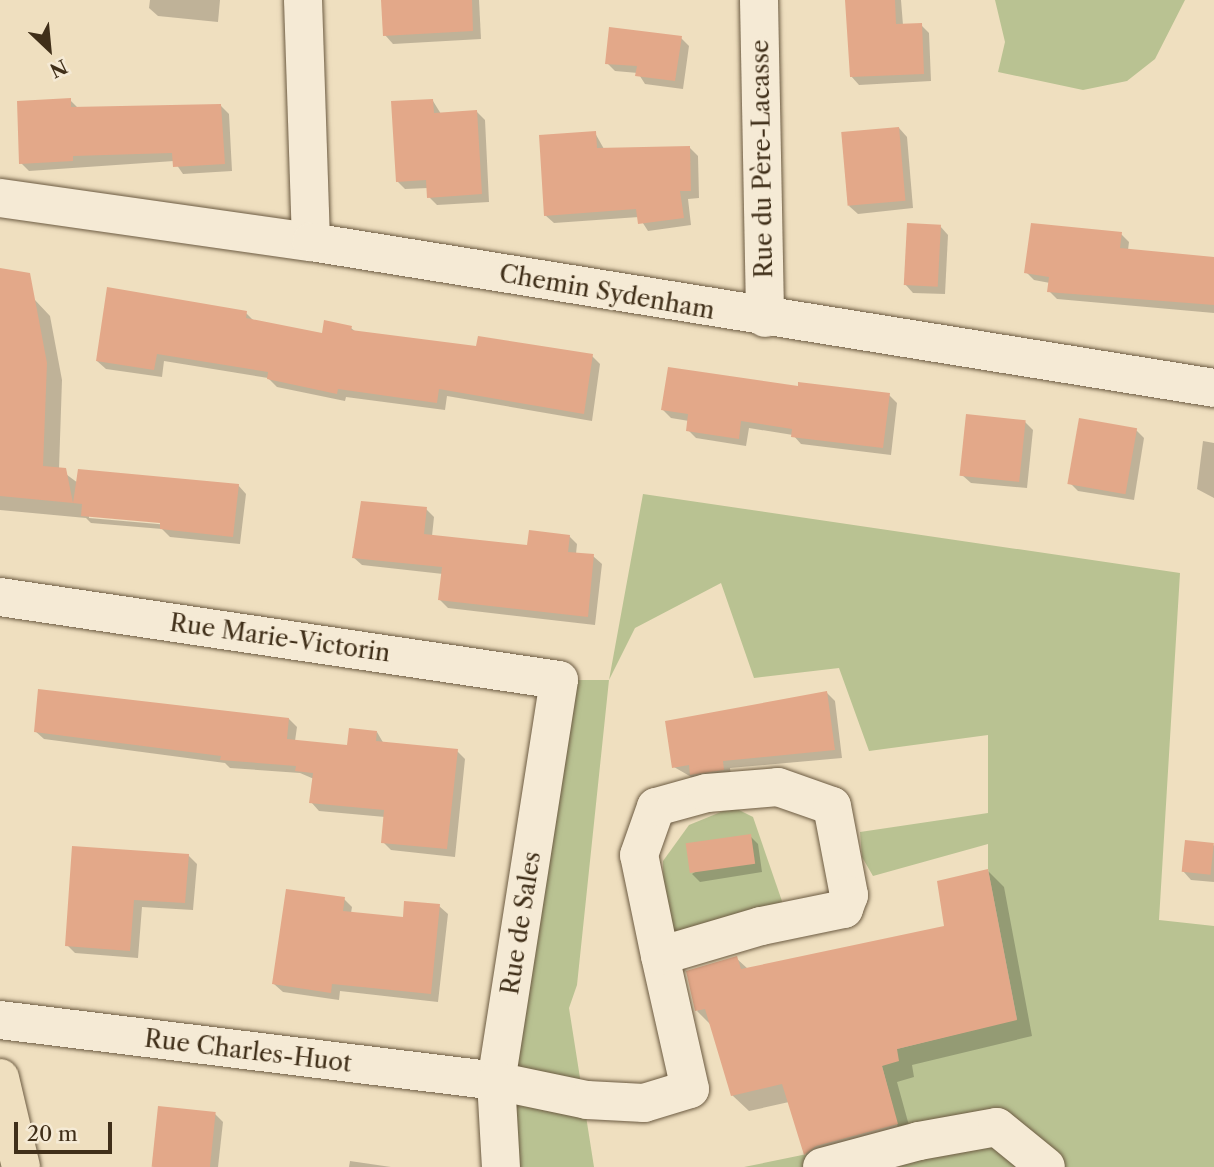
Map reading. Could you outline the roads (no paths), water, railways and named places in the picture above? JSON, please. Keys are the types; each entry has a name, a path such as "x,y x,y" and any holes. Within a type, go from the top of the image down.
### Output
{"main road":[{"path":"0,1078 21,1167"}],"street":[{"path":"303,0 311,242"},
{"name":"Rue du Père-Lacasse","path":"759,0 765,318"},
{"name":"Chemin Sydenham","path":"0,198 311,242 765,318 1214,388"},
{"name":"Rue Marie-Victorin","path":"0,597 559,680"},
{"name":"Rue de Sales","path":"501,1167 496,1081 559,680"},
{"path":"778,787 832,806 849,895 844,909 761,926 660,956 639,855 656,807 707,793 778,787"},
{"name":"Rue Charles-Huot","path":"0,1020 496,1081 587,1100 644,1103 690,1089 660,956"},
{"path":"822,1167 919,1141 997,1126 1046,1167"}]}
